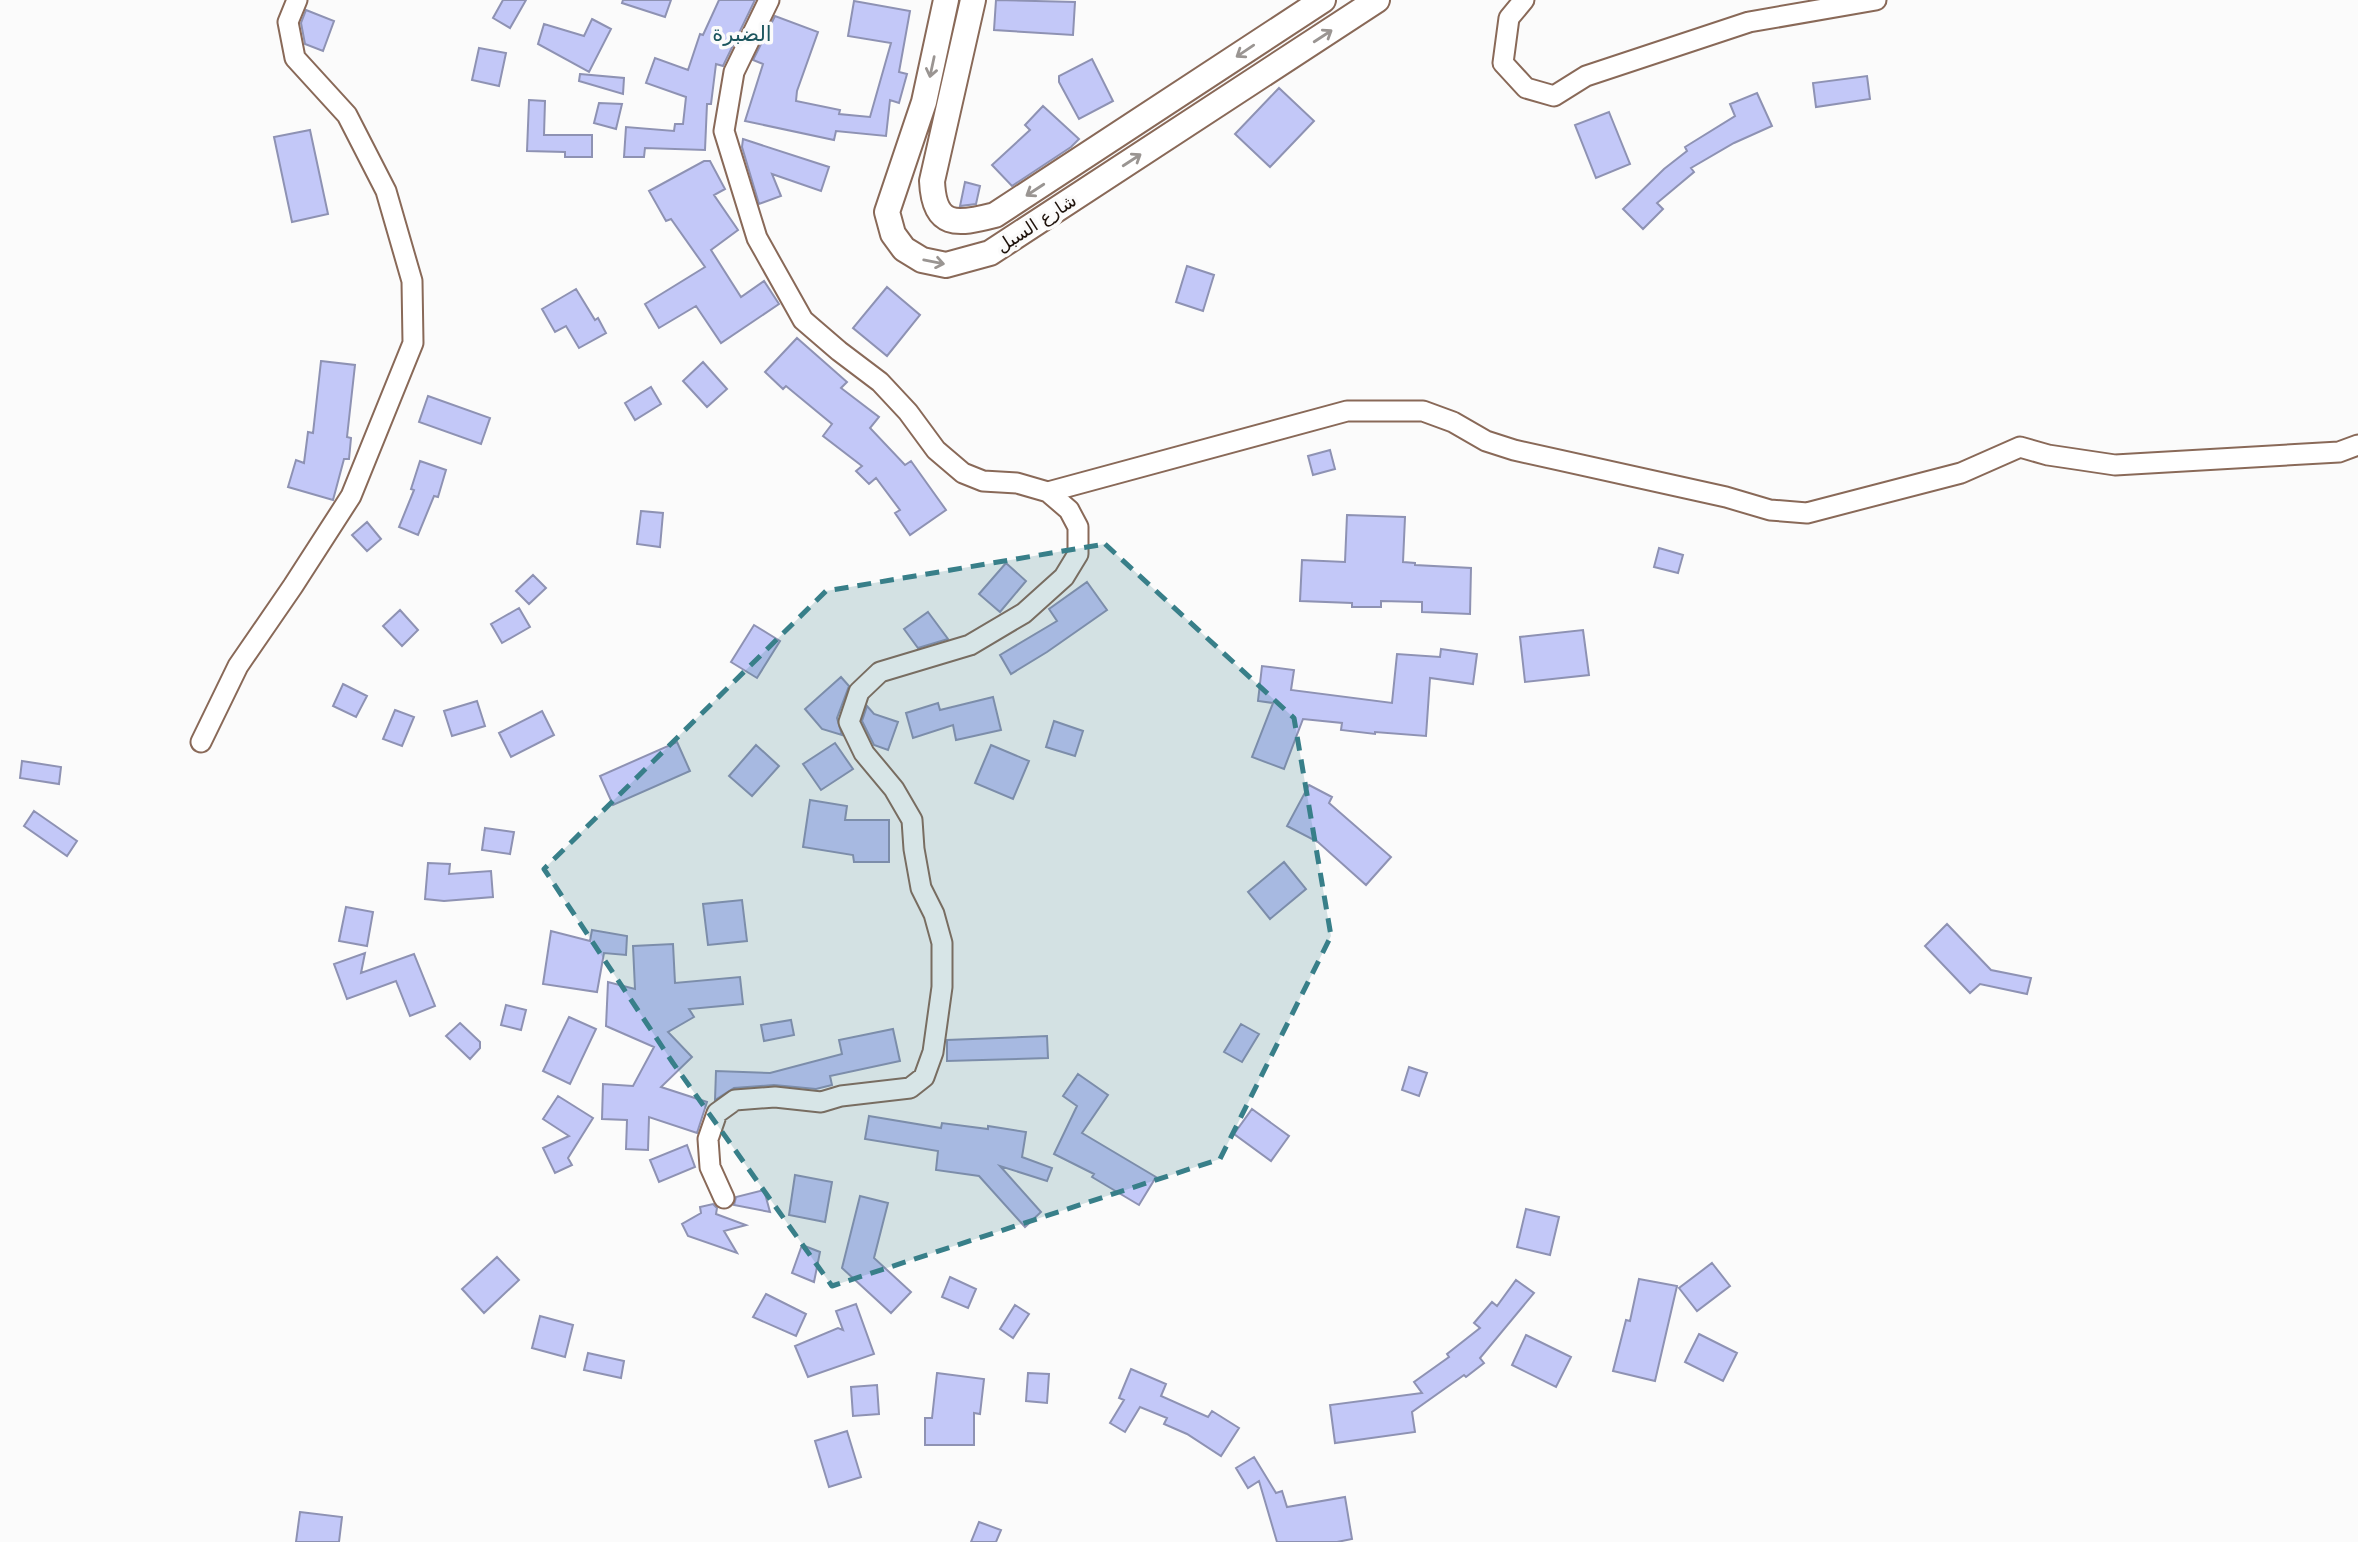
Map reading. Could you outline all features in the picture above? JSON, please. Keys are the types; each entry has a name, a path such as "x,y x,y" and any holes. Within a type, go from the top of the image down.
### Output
{"main road":[{"name":"شارع السبل","path":"946,0 924,102 887,212 893,234 904,249 922,260 946,265 990,253 1377,0"},
{"name":"شارع السبل","path":"973,0 932,181 932,199 940,215 952,222 995,215 1323,0"}],"street":[{"path":"201,742 238,666 351,496 413,343 412,281 386,191 347,115 295,58 288,22 297,0"},
{"path":"724,1198 710,1167 708,1139 717,1113 735,1100 775,1097 821,1102 841,1096 909,1088 924,1077 933,1052 942,987 942,943 934,914 921,888 912,820 894,789 864,752 849,722 859,692 880,672 970,645 1024,613 1065,577 1078,554 1078,527 1069,510 1048,492 1017,483 983,481 962,473 936,450 908,412 880,382 803,320 757,238 724,131 734,72 769,0"},
{"path":"1524,0 1509,18 1503,63 1526,88 1554,96 1586,76 1749,22 1876,0"},
{"path":"1048,492 1347,411 1365,410 1423,411 1453,422 1486,441 1514,450 1726,497 1770,510 1807,513 1961,473 2020,447 2048,455 2115,465 2339,453 2358,445"}],"highlighted area":[{"path":"1105,544 1294,718 1331,936 1220,1159 832,1286 673,1063 544,869 826,591"}],"building":[{"path":"503,0 526,0 510,28 493,18"},
{"path":"623,0 671,0 665,17 622,3"},
{"path":"719,0 755,0 723,66 716,64 711,104 707,104 705,150 645,148 644,157 624,157 626,127 674,131 675,124 683,124 686,97 646,83 655,58 688,70 700,34 703,35"},
{"path":"996,0 1075,2 1073,35 994,30"},
{"path":"854,1 910,11 899,72 907,74 899,103 890,100 886,136 836,131 834,140 745,121 763,64 753,60 775,16 818,32 796,101 840,110 839,114 870,117 891,43 848,36"},
{"path":"306,10 334,21 323,51 305,44 301,23"},
{"path":"592,19 611,29 589,72 538,44 544,24 584,36"},
{"path":"479,48 506,53 499,86 472,80"},
{"path":"1092,59 1113,101 1079,119 1059,82 1059,76"},
{"path":"580,74 624,78 623,94 579,81"},
{"path":"1867,76 1870,99 1816,107 1813,83"},
{"path":"1279,88 1314,121 1270,167 1235,134"},
{"path":"1757,93 1772,126 1734,143 1691,168 1694,172 1657,203 1663,209 1643,229 1623,209 1664,169 1687,151 1685,147 1735,116 1730,104"},
{"path":"529,100 545,101 544,135 592,135 592,157 565,157 565,152 527,151"},
{"path":"599,103 622,104 616,129 594,123"},
{"path":"1043,106 1079,139 1012,186 992,165 1030,130 1025,125"},
{"path":"1609,112 1630,164 1596,178 1575,125"},
{"path":"310,130 328,214 292,222 274,137"},
{"path":"743,139 829,167 821,191 772,174 781,196 759,204 742,147"},
{"path":"704,161 710,161 725,189 714,195 738,230 711,250 741,297 764,281 779,304 721,343 696,306 659,328 645,304 705,267 671,219 666,221 649,191"},
{"path":"965,182 980,186 976,204 960,206"},
{"path":"1187,266 1214,275 1203,311 1176,302"},
{"path":"887,287 920,315 887,356 853,328"},
{"path":"576,289 606,333 579,348 566,326 555,332 542,309"},
{"path":"797,338 847,382 841,388 879,417 870,428 905,465 911,461 946,510 910,535 895,513 900,510 876,478 869,484 856,471 862,466 823,436 832,424 786,386 783,389 765,372"},
{"path":"321,361 355,365 347,437 351,438 349,459 344,459 333,500 288,487 296,460 304,463 308,432 313,433"},
{"path":"703,362 727,389 707,407 683,381"},
{"path":"651,387 661,404 635,420 625,403"},
{"path":"428,396 490,418 481,444 419,422"},
{"path":"1330,450 1335,469 1313,475 1308,456"},
{"path":"420,461 446,470 438,497 434,496 418,535 399,527 414,490 411,489"},
{"path":"641,511 663,513 660,547 637,544"},
{"path":"1347,515 1405,517 1403,562 1471,568 1470,614 1422,612 1422,602 1381,601 1381,607 1352,607 1352,603 1300,601 1302,560 1345,562"},
{"path":"367,522 381,539 367,551 352,535"},
{"path":"1659,548 1683,555 1678,573 1654,567"},
{"path":"1006,563 1026,581 1000,612 979,594"},
{"path":"533,575 546,588 529,604 516,591"},
{"path":"1087,582 1107,610 1011,674 1000,655 1057,621 1049,609"},
{"path":"519,608 530,627 502,643 491,624"},
{"path":"400,610 418,630 402,646 383,626"},
{"path":"928,612 948,639 918,648 904,629"},
{"path":"754,625 780,641 757,678 731,662"},
{"path":"1583,630 1589,675 1525,682 1520,637"},
{"path":"1441,649 1477,654 1473,684 1430,678 1426,736 1341,730 1342,723 1303,719 1284,769 1252,757 1273,703 1258,701 1262,666 1294,670 1291,690 1392,703 1397,654 1440,657"},
{"path":"841,677 849,686 837,718 842,735 822,729 805,709"},
{"path":"343,684 367,696 356,717 333,706"},
{"path":"993,697 1001,730 956,740 953,725 913,738 906,713 938,703 940,710"},
{"path":"477,701 485,726 452,736 444,711"},
{"path":"867,706 874,714 898,722 888,750 874,745 862,721"},
{"path":"395,710 414,717 402,746 383,739"},
{"path":"542,711 554,735 511,757 499,733"},
{"path":"1054,721 1083,731 1075,756 1046,747"},
{"path":"677,742 690,771 613,805 600,776"},
{"path":"835,743 853,769 821,790 803,764"},
{"path":"756,745 779,766 752,796 729,776"},
{"path":"991,745 1029,761 1013,799 975,783"},
{"path":"22,761 61,767 59,784 20,778"},
{"path":"1309,785 1332,797 1329,803 1391,857 1366,885 1318,842 1287,826"},
{"path":"810,800 847,806 845,820 889,820 889,862 854,862 853,855 803,847"},
{"path":"34,811 77,841 67,856 24,826"},
{"path":"485,828 514,832 510,854 482,850"},
{"path":"1284,862 1306,889 1270,919 1248,892"},
{"path":"428,863 450,864 449,874 491,871 493,897 444,901 425,899"},
{"path":"742,900 747,941 708,945 703,904"},
{"path":"346,907 373,912 367,946 339,941"},
{"path":"1947,924 1991,970 2031,978 2027,994 1980,984 1970,993 1925,946"},
{"path":"592,930 627,936 626,955 604,953 597,992 543,984 551,931 590,941"},
{"path":"673,944 675,983 740,977 743,1004 689,1009 694,1017 668,1032 692,1057 661,1087 707,1102 697,1133 649,1117 648,1150 626,1149 627,1120 602,1119 603,1084 633,1086 654,1047 606,1026 608,982 635,989 633,946"},
{"path":"365,953 361,973 414,954 435,1006 410,1016 396,981 347,999 334,964"},
{"path":"506,1005 526,1010 521,1030 501,1025"},
{"path":"569,1017 596,1029 570,1084 543,1071"},
{"path":"791,1020 794,1035 764,1041 761,1025"},
{"path":"460,1023 480,1042 480,1048 470,1059 446,1036"},
{"path":"1241,1024 1259,1034 1242,1062 1224,1052"},
{"path":"893,1029 900,1061 830,1076 832,1085 816,1089 774,1085 734,1088 715,1100 716,1071 770,1073 842,1054 839,1040"},
{"path":"1047,1036 1048,1058 947,1061 947,1040"},
{"path":"1409,1067 1427,1073 1419,1096 1402,1090"},
{"path":"1078,1074 1108,1095 1082,1133 1156,1177 1139,1205 1092,1177 1094,1174 1054,1154 1077,1106 1063,1096"},
{"path":"558,1096 593,1118 568,1158 572,1165 555,1173 543,1148 569,1136 543,1119"},
{"path":"1252,1109 1289,1136 1271,1161 1234,1134"},
{"path":"869,1116 941,1128 942,1123 1026,1132 1022,1157 1052,1168 1047,1181 1000,1166 1041,1212 1025,1227 979,1176 936,1170 938,1151 865,1139"},
{"path":"687,1145 695,1167 659,1182 650,1160"},
{"path":"795,1175 832,1182 825,1222 789,1215"},
{"path":"764,1190 770,1212 734,1205 736,1197"},
{"path":"860,1196 888,1203 874,1258 911,1292 891,1313 842,1268"},
{"path":"713,1204 717,1208 716,1214 746,1225 724,1231 737,1253 688,1236 682,1224 701,1213 700,1207"},
{"path":"1526,1209 1559,1217 1550,1255 1517,1247"},
{"path":"802,1245 820,1252 814,1282 792,1273"},
{"path":"497,1257 519,1280 484,1313 462,1289"},
{"path":"1712,1263 1730,1286 1697,1311 1679,1288"},
{"path":"950,1277 976,1289 968,1308 942,1297"},
{"path":"1639,1279 1677,1286 1655,1381 1613,1371 1626,1320 1630,1321"},
{"path":"1516,1280 1534,1293 1480,1358 1484,1363 1412,1412 1415,1432 1335,1443 1330,1405 1422,1393 1414,1382 1449,1357 1447,1354 1480,1328 1474,1323 1492,1302 1497,1306"},
{"path":"766,1294 806,1314 796,1336 753,1317"},
{"path":"856,1304 874,1354 808,1377 795,1346 838,1328 843,1330 836,1311"},
{"path":"1015,1305 1029,1314 1013,1338 1000,1329"},
{"path":"540,1316 573,1325 565,1357 532,1348"},
{"path":"1699,1334 1737,1353 1723,1381 1685,1362"},
{"path":"1526,1335 1571,1357 1556,1387 1512,1365"},
{"path":"588,1353 624,1361 621,1378 584,1370"},
{"path":"1131,1369 1166,1384 1161,1396 1208,1417 1212,1411 1239,1428 1221,1456 1187,1434 1164,1424 1167,1418 1140,1407 1125,1432 1110,1423 1124,1400 1119,1398"},
{"path":"937,1373 984,1379 980,1414 974,1413 974,1445 925,1445 925,1418 932,1418"},
{"path":"1028,1373 1049,1374 1047,1403 1026,1401"},
{"path":"877,1385 879,1414 853,1416 851,1387"},
{"path":"847,1431 861,1477 829,1487 815,1441"},
{"path":"1254,1457 1276,1493 1282,1491 1287,1507 1345,1497 1352,1539 1337,1542 1277,1542 1259,1481 1248,1488 1236,1468"},
{"path":"300,1512 342,1517 339,1542 296,1542"},
{"path":"979,1522 1001,1530 996,1542 971,1542"}],"district":[{"name":"الضبرة","path":"742,34"}]}
